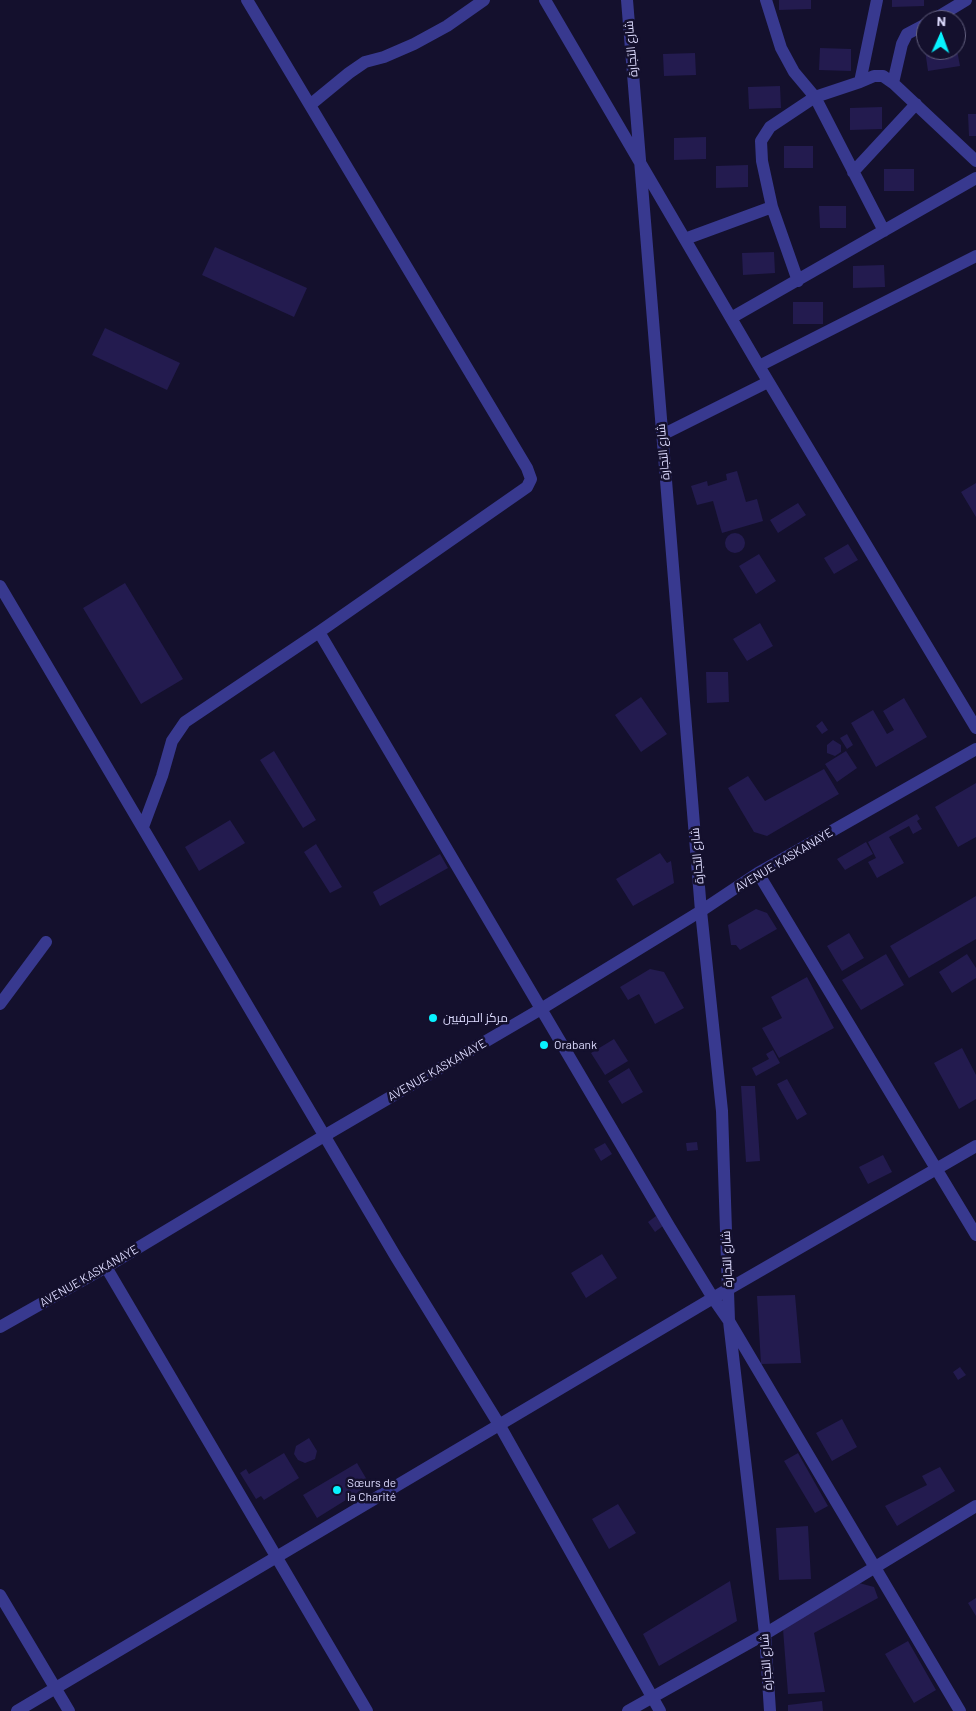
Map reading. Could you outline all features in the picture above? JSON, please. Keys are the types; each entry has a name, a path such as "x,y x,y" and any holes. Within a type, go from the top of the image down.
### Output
{"street":[{"path":"143,827 162,776 172,741 185,722 320,632 527,487 531,479 522,460 247,0"},
{"path":"310,105 365,62 384,56 431,35 448,26 484,0"},
{"path":"545,0 768,382 976,728"},
{"name":"شارع التجارة","path":"627,0 701,912 722,1111 729,1321 765,1634 770,1711"},
{"path":"766,0 781,48 794,72 815,97 884,231"},
{"path":"860,82 877,0"},
{"path":"950,10 966,0"},
{"path":"893,83 902,44 907,34 916,29"},
{"path":"798,281 772,207 762,161 761,141 770,127 815,97 874,76 883,76 916,104 976,161"},
{"path":"853,172 916,104"},
{"path":"731,318 976,178"},
{"path":"685,239 772,207"},
{"path":"759,366 976,256"},
{"path":"662,435 768,382"},
{"path":"0,586 396,1257 500,1426 660,1711"},
{"path":"320,632 541,1009 876,1567 960,1711"},
{"name":"AVENUE KASKANAYE","path":"0,1327 106,1267 541,1009 701,912 758,873 976,748"},
{"path":"758,873 976,1235"},
{"path":"0,1004 46,942"},
{"path":"17,1711 713,1298 976,1146"},
{"path":"106,1267 367,1711"},
{"path":"628,1711 765,1634 976,1506"},
{"path":"0,1595 69,1711"}],"building":[{"path":"779,0 811,0 811,9 779,10"},
{"path":"892,0 924,0 924,6 892,7"},
{"path":"820,48 851,49 851,71 819,70"},
{"path":"695,53 696,75 664,76 663,54"},
{"path":"926,60 959,60 960,66 928,71"},
{"path":"780,86 781,108 749,109 748,87"},
{"path":"882,107 882,129 850,130 850,108"},
{"path":"968,114 976,114 976,136 969,136"},
{"path":"706,137 706,159 674,160 674,138"},
{"path":"784,146 813,146 813,168 784,168"},
{"path":"748,165 748,187 716,188 716,166"},
{"path":"884,169 914,169 914,191 884,191"},
{"path":"819,206 846,206 846,228 820,228"},
{"path":"215,247 307,288 294,317 202,275"},
{"path":"774,252 775,273 743,275 742,253"},
{"path":"884,265 885,287 853,288 853,266"},
{"path":"793,302 823,302 823,324 793,324"},
{"path":"105,328 180,363 167,390 92,355"},
{"path":"737,471 746,502 757,499 763,521 722,533 713,501 697,505 691,486 707,481 708,486 727,480 726,474"},
{"path":"976,483 976,517 961,492"},
{"path":"798,503 806,515 778,533 770,520"},
{"path":"735,533 742,536 745,543 742,550 735,553 728,550 725,543 728,536"},
{"path":"848,544 858,560 834,574 824,558"},
{"path":"759,554 776,581 756,594 739,566"},
{"path":"125,583 183,679 141,704 83,608"},
{"path":"760,623 773,646 747,661 733,639"},
{"path":"706,672 728,672 729,702 707,703"},
{"path":"641,697 667,734 641,752 615,715"},
{"path":"904,698 927,737 876,767 851,723 873,710 887,734 894,730 883,711"},
{"path":"822,721 828,730 822,734 816,726"},
{"path":"847,734 853,745 847,749 840,738"},
{"path":"833,740 841,745 841,752 835,756 827,753 827,745"},
{"path":"274,751 316,820 303,828 260,760"},
{"path":"846,751 857,768 837,782 825,764"},
{"path":"824,769 839,794 767,836 754,832 728,788 748,776 765,801"},
{"path":"976,783 976,837 958,847 935,807"},
{"path":"917,814 920,819 917,821 922,829 913,834 909,826 889,837 904,863 877,878 868,862 876,858 868,842"},
{"path":"230,820 245,843 199,871 185,847"},
{"path":"866,842 873,854 845,870 837,859"},
{"path":"316,844 342,887 330,893 304,852"},
{"path":"660,853 667,863 671,861 674,883 633,906 616,879"},
{"path":"440,854 448,868 380,906 373,892"},
{"path":"976,896 976,939 909,978 890,946"},
{"path":"756,909 767,913 777,929 740,950 736,945 731,945 728,925"},
{"path":"849,933 864,958 842,971 827,946"},
{"path":"886,954 904,985 861,1010 842,980"},
{"path":"967,954 976,968 976,978 952,993 939,972"},
{"path":"650,969 664,972 684,1008 655,1024 639,994 628,1000 620,987"},
{"path":"807,977 834,1028 779,1058 762,1028 782,1018 771,997"},
{"path":"614,1039 628,1061 605,1075 591,1053"},
{"path":"962,1048 976,1075 976,1099 959,1109 934,1063"},
{"path":"773,1050 780,1063 756,1076 752,1068 769,1059 766,1054"},
{"path":"629,1068 643,1092 622,1104 608,1081"},
{"path":"787,1079 807,1114 797,1120 777,1084"},
{"path":"741,1086 755,1086 760,1161 746,1162"},
{"path":"697,1142 698,1150 687,1151 686,1143"},
{"path":"605,1143 612,1154 601,1161 594,1149"},
{"path":"883,1155 892,1172 868,1184 859,1167"},
{"path":"656,1216 663,1226 655,1232 648,1222"},
{"path":"602,1254 617,1278 586,1298 571,1273"},
{"path":"795,1295 801,1363 761,1364 757,1296"},
{"path":"960,1367 966,1375 958,1380 953,1372"},
{"path":"842,1419 857,1447 832,1461 816,1433"},
{"path":"309,1438 317,1451 315,1459 305,1463 298,1460 294,1454 296,1446"},
{"path":"284,1453 299,1478 264,1500 261,1496 256,1499 240,1473 246,1469 249,1474"},
{"path":"798,1453 828,1506 815,1513 784,1461"},
{"name":"Sœurs de la Charité","path":"357,1463 370,1485 317,1518 303,1495"},
{"path":"940,1467 955,1491 897,1526 885,1506 927,1485 922,1476"},
{"path":"618,1504 636,1533 609,1549 592,1519"},
{"path":"808,1526 811,1579 779,1580 776,1528"},
{"path":"730,1581 737,1621 659,1666 643,1634"},
{"path":"859,1583 874,1587 878,1598 814,1633 825,1692 788,1694 783,1629"},
{"path":"976,1598 976,1616 968,1603"},
{"path":"908,1641 936,1690 914,1703 885,1654"},
{"path":"822,1701 823,1711 788,1711 788,1705"}],"place":[{"name":"مركز الحرفيين","path":"433,1018"},
{"name":"Orabank","path":"544,1045"},
{"name":"Sœurs de la Charité","path":"337,1490"}]}
